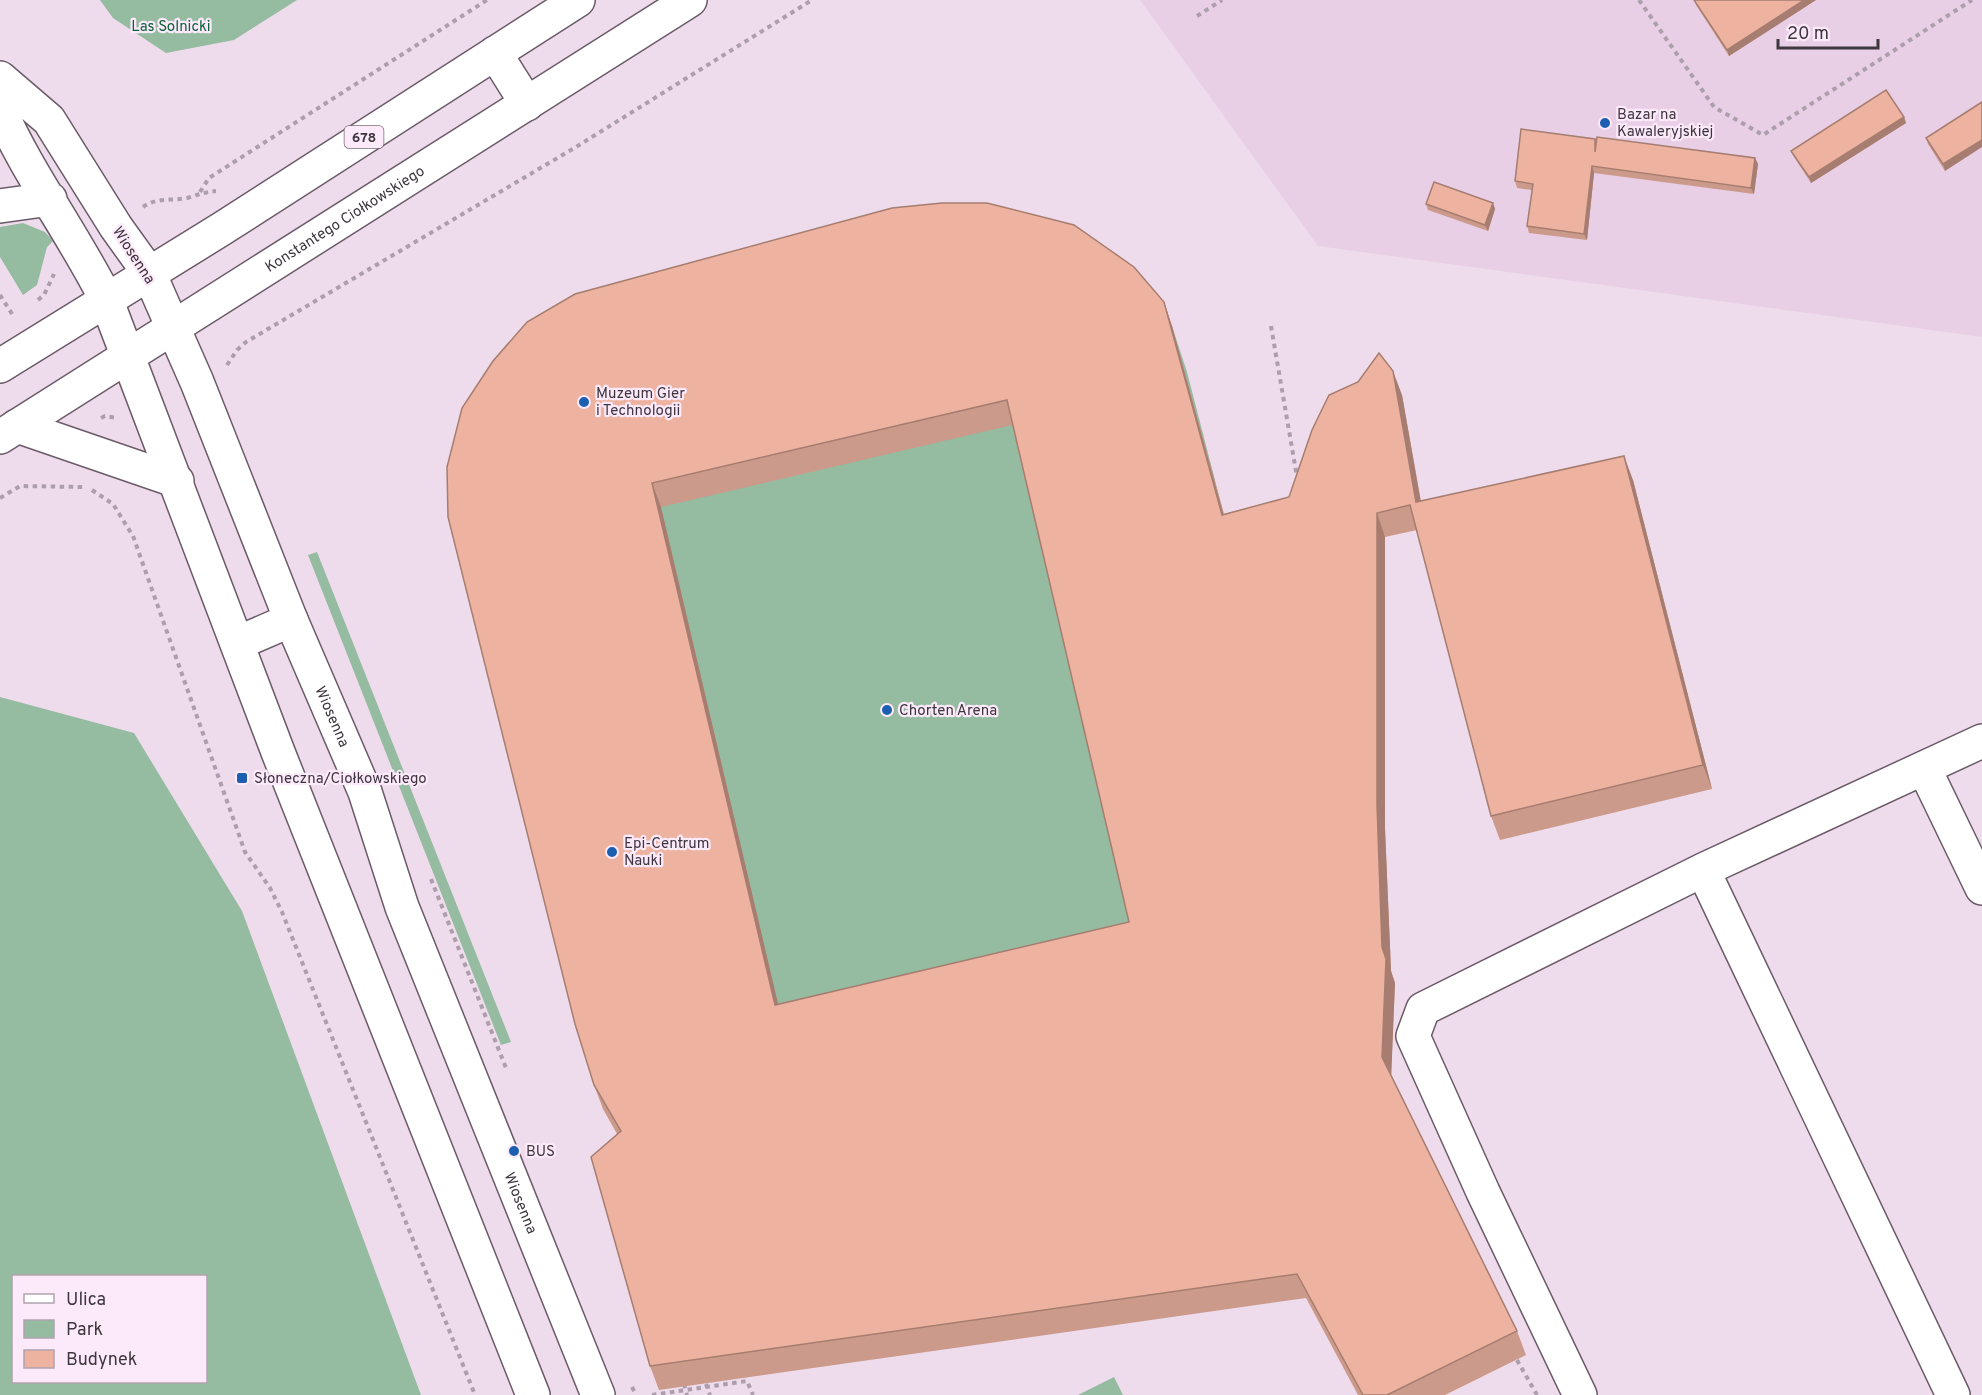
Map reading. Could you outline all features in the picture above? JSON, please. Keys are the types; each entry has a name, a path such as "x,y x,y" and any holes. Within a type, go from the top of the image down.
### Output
{"main road":[{"name":"678","path":"0,366 578,0"},
{"name":"Konstantego Ciołkowskiego","path":"9,432 690,0"},
{"path":"495,53 527,104"},
{"name":"Wiosenna","path":"0,78 49,120 148,273 174,329 291,620 364,792 402,907 598,1395"},
{"path":"0,110 9,131 106,299 278,752 533,1395"},
{"path":"0,206 50,199"},
{"path":"9,432 177,481"},
{"path":"238,643 291,620"},
{"path":"1580,1395 1483,1192 1413,1036 1423,1009 1703,870 1982,741"},
{"path":"1924,768 1982,888"},
{"path":"1703,870 1953,1395"}],"path":[{"path":"199,192 209,178 487,0"},
{"path":"227,366 237,350 246,342 576,147 812,0"},
{"path":"1197,16 1222,0"},
{"path":"1639,0 1714,107 1763,135 1972,0"},
{"path":"0,295 14,317"},
{"path":"1271,326 1298,484"},
{"path":"0,498 20,486 86,487 113,504 133,536 175,648 245,852 270,888 475,1395"},
{"path":"1516,1360 1536,1395"},
{"path":"681,1375 687,1395"},
{"path":"704,1376 710,1395"},
{"path":"652,1395 747,1381 753,1395"}],"shaded area":[{"name":"Bazar na Kawaleryjskiej","path":"1140,0 1982,0 1982,337 1318,246"}],"green space":[{"name":"Las Solnicki","path":"100,0 297,0 234,40 166,53 113,18"},
{"path":"23,223 45,232 53,241 47,247 37,285 23,295 0,257 0,227"},
{"name":"Chorten Arena","path":"1172,326 1187,372 1318,878 863,1224 502,385"},
{"path":"317,552 511,1042 501,1045 308,555"},
{"path":"0,697 134,733 242,911 421,1395 0,1395"},
{"path":"1114,1377 1123,1395 1078,1395"}],"building":[{"path":"1694,0 1804,0 1727,50"},
{"path":"1886,90 1904,117 1809,177 1791,151"},
{"path":"1982,102 1982,140 1943,164 1926,138"},
{"path":"1521,129 1595,139 1595,152 1597,137 1755,158 1751,188 1592,166 1584,234 1527,226 1533,184 1515,181"},
{"path":"1434,182 1493,203 1485,225 1426,204"},
{"name":"Chorten Arena","path":"942,203 987,203 1074,225 1134,267 1164,302 1222,515 1289,497 1312,430 1329,395 1358,382 1379,353 1393,371 1416,502 1624,456 1703,765 1491,816 1410,505 1377,513 1377,805 1382,947 1386,959 1382,1057 1517,1331 1387,1395 1363,1395 1297,1274 650,1366 591,1157 621,1131 594,1085 575,1024 448,517 447,467 462,408 493,361 527,322 575,294 892,208","holes":["1007,400 1129,922 775,1005 652,483"]}],"place":[{"name":"Bazar na Kawaleryjskiej","path":"1605,123"},
{"name":"Muzeum Gier i Technologii","path":"584,402"},
{"name":"Chorten Arena","path":"887,710"},
{"name":"Słoneczna/Ciołkowskiego","path":"242,778"},
{"name":"Epi-Centrum Nauki","path":"612,852"},
{"name":"BUS","path":"514,1151"}]}
